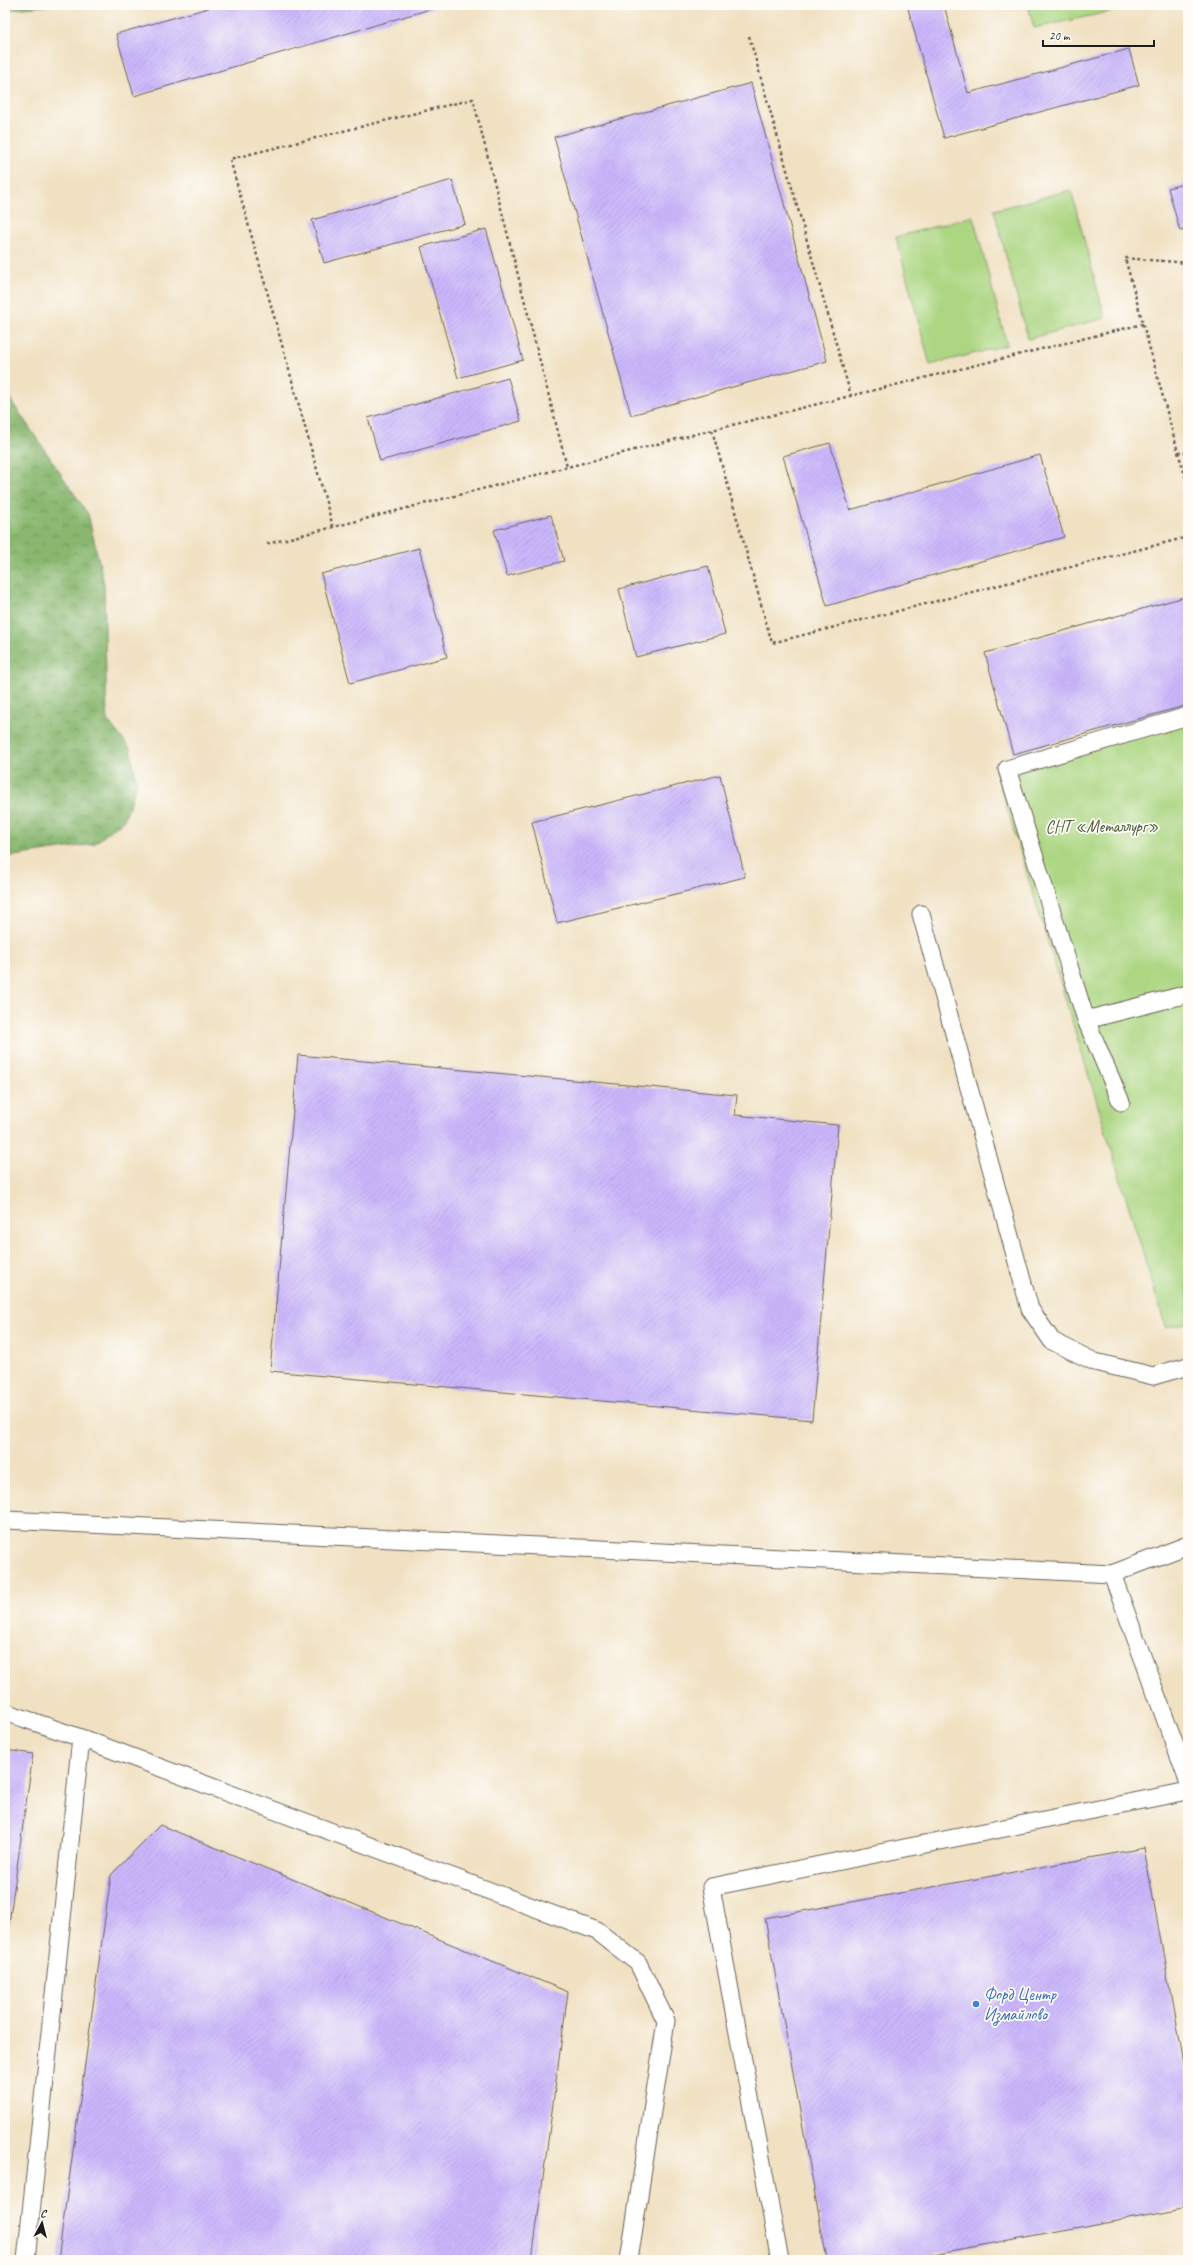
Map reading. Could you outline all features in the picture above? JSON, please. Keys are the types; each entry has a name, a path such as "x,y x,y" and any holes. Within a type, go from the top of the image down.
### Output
{"lane":[{"path":"1121,1102 1086,1020 1007,769 1188,716"},
{"path":"921,914 1030,1309 1052,1341 1095,1362 1153,1376 1188,1366"},
{"path":"1086,1020 1188,994"},
{"path":"5,1520 1112,1574 1188,1545"},
{"path":"1112,1574 1188,1781"},
{"path":"5,1712 81,1738 597,1931 638,1963 666,2021 629,2260"},
{"path":"26,2260 81,1738"},
{"path":"780,2260 711,1887 1188,1792"}],"path":[{"path":"749,36 851,396"},
{"path":"333,527 230,159 473,99 566,468"},
{"path":"1188,263 1125,258 1188,485"},
{"path":"267,544 712,430 1143,324"},
{"path":"712,430 772,644 1188,537"},
{"path":"1178,452 1188,453"}],"green space":[{"path":"5,5 52,5 5,10"},
{"path":"1028,5 1141,5 1034,28"},
{"path":"1071,190 1105,318 1028,339 994,210"},
{"path":"973,216 1007,345 930,365 896,237"},
{"path":"5,389 8,396 88,514 104,584 107,720 130,748 137,784 124,820 94,844 14,856 5,855"},
{"name":"СНТ «Металлург»","path":"1188,711 1188,1322 1166,1328 995,769"}],"building":[{"path":"219,5 444,5 134,96 116,34"},
{"path":"907,5 944,5 968,93 1129,49 1139,85 944,138"},
{"path":"751,83 827,361 631,415 554,137"},
{"path":"452,180 465,224 324,263 312,220"},
{"path":"1188,183 1188,229 1180,231 1168,188"},
{"path":"486,229 523,360 458,378 421,247"},
{"path":"508,378 521,421 380,461 368,418"},
{"path":"830,443 850,510 1040,455 1064,537 827,606 783,456"},
{"path":"551,515 564,561 507,576 494,530"},
{"path":"419,548 447,657 350,683 321,574"},
{"path":"708,566 725,634 636,657 619,589"},
{"path":"1188,596 1188,705 1013,754 985,653"},
{"path":"720,775 745,877 557,923 532,822"},
{"path":"298,1055 737,1095 735,1115 838,1125 812,1420 270,1371"},
{"path":"5,1750 33,1754 6,1945 5,1945"},
{"path":"160,1825 568,1992 532,2260 58,2260 111,1875"},
{"name":"Форд Центр Измайлово","path":"1144,1848 1188,2090 1188,2207 901,2260 827,2260 765,1918"}],"place":[{"name":"Форд Центр Измайлово","path":"976,2004"}]}
